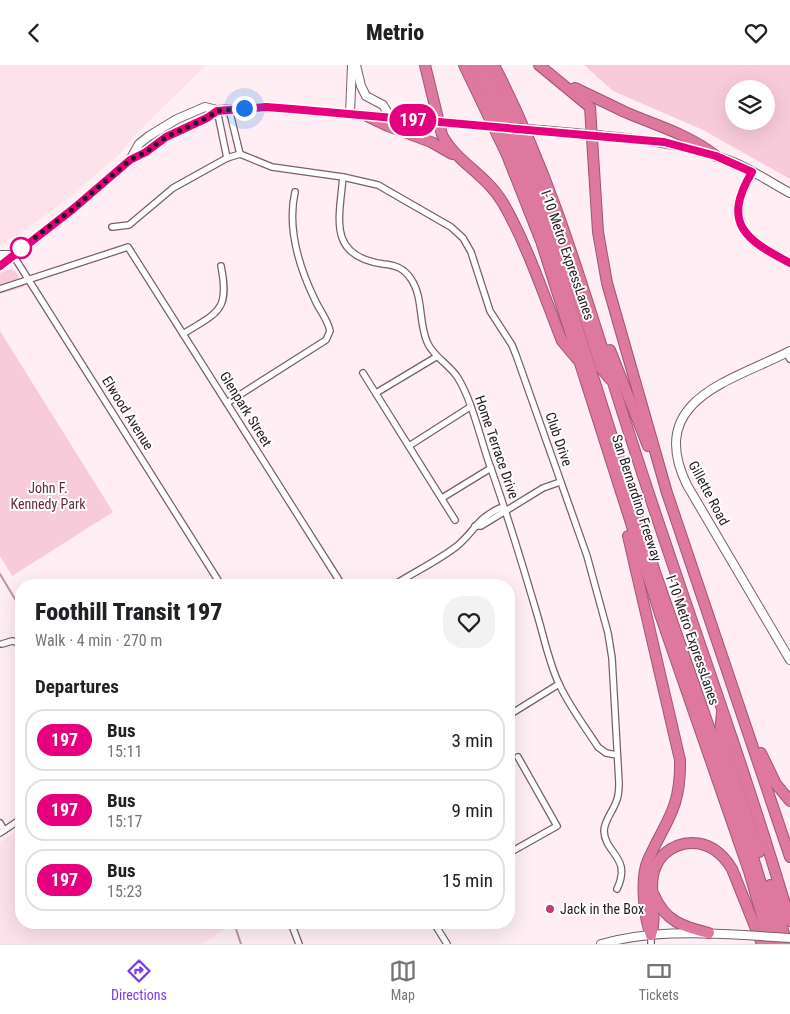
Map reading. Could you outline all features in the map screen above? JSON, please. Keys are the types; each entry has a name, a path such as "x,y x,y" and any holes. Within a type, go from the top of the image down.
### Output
{"highway":[{"path":"425,65 442,135 447,145 479,173 503,203 562,341 581,364"},
{"name":"San Bernardino Freeway","path":"464,65 507,155 529,209 581,364 660,615 749,871 770,944"},
{"name":"I-10 Metro ExpressLanes","path":"474,65 518,158 554,252 652,563 750,845 780,944"},
{"name":"I-10 Metro ExpressLanes","path":"483,65 522,145 542,193 562,245 601,368 614,383"},
{"name":"San Bernardino Freeway","path":"494,65 547,181 584,287 790,921"},
{"path":"539,65 590,107 598,232 603,266 667,493 790,857"},
{"path":"548,72 625,112 681,133 716,156"},
{"path":"367,116 431,142 460,158"},
{"path":"584,287 667,493"},
{"path":"612,467 680,760 679,789 676,803 645,869 643,881 647,926 651,940"},
{"name":"I-10 Metro ExpressLanes","path":"722,707 720,732 787,944"},
{"path":"741,714 776,784 790,801"},
{"path":"651,940 654,926 651,887 658,861 674,847 695,843 717,850 732,869 762,944"},
{"path":"651,887 657,903 674,923 710,933"}],"main road":[{"path":"350,114 352,65"},
{"path":"356,65 361,86 366,96 373,102 383,105 391,118"},
{"path":"130,160 139,144 164,126 205,107 217,111"},
{"path":"0,266 73,209 130,160 146,152 166,137 207,118 217,111 229,109 266,107 664,142 716,156 752,172 790,193"},
{"path":"752,172 738,200 741,225 756,245 790,263"},
{"path":"0,255 13,255"},
{"name":"Gillette Road","path":"789,354 701,395 684,415 676,440 680,471 687,485 790,660"},
{"path":"601,944 710,933 790,938"}],"street":[{"path":"112,227 128,225 173,188 227,158 240,154 229,109"},
{"path":"217,111 227,158"},
{"name":"Club Drive","path":"240,154 272,167 344,177 378,185 397,194 451,227 462,238 470,252 490,311 512,345 587,556 611,645 619,792 605,825 604,832 620,861 622,872 617,889"},
{"name":"Home Terrace Drive","path":"344,177 340,223 342,239 348,250 356,257 368,262 397,266 405,271 417,292 424,332 436,357 458,377 470,407 506,510 559,684 598,747 606,753 617,755"},
{"path":"227,403 326,340 330,331 307,283 296,247 292,209 295,192"},
{"name":"Glenpark Street","path":"30,280 128,247 338,579"},
{"name":"Elwood Avenue","path":"13,255 217,579"},
{"path":"183,334 214,315 221,306 225,296 221,267"},
{"path":"0,289 30,280"},
{"path":"376,393 436,357"},
{"path":"364,373 455,520"},
{"path":"409,446 470,407"},
{"path":"442,498 491,467"},
{"path":"404,579 458,545 475,526 481,526 500,508 506,510 519,505 543,488 560,482"},
{"path":"2,645 15,642"},
{"path":"515,710 559,684"},
{"path":"515,850 557,826 518,757"},
{"path":"0,823 2,831 15,823"},
{"path":"293,929 299,944"},
{"path":"438,929 447,944"}],"shaded area":[{"path":"0,65 206,65 133,137 120,154 52,211 0,246"},
{"path":"15,832 15,929 225,929 202,944 0,944 0,842"}],"green space":[{"path":"584,65 790,65 790,179 703,130 613,91"},
{"path":"11,269 16,272 24,287 0,294 0,273"},
{"name":"John F. Kennedy Park","path":"0,331 113,512 12,576 0,556"}],"waterway":[{"path":"0,574 15,599"},
{"path":"236,929 241,944"}],"bus line":[{"name":"197","path":"0,266 73,209 130,160 146,152 166,137 207,118 217,111 266,107 553,131 664,142 691,148 736,163 752,172 738,200 738,213 741,225 744,232 756,245 790,263"}],"place":[{"name":"Jack in the Box","path":"550,909"}],"route":[{"path":"21,248 73,209 130,160 146,152 166,137 207,118 217,111 244,108"}]}
